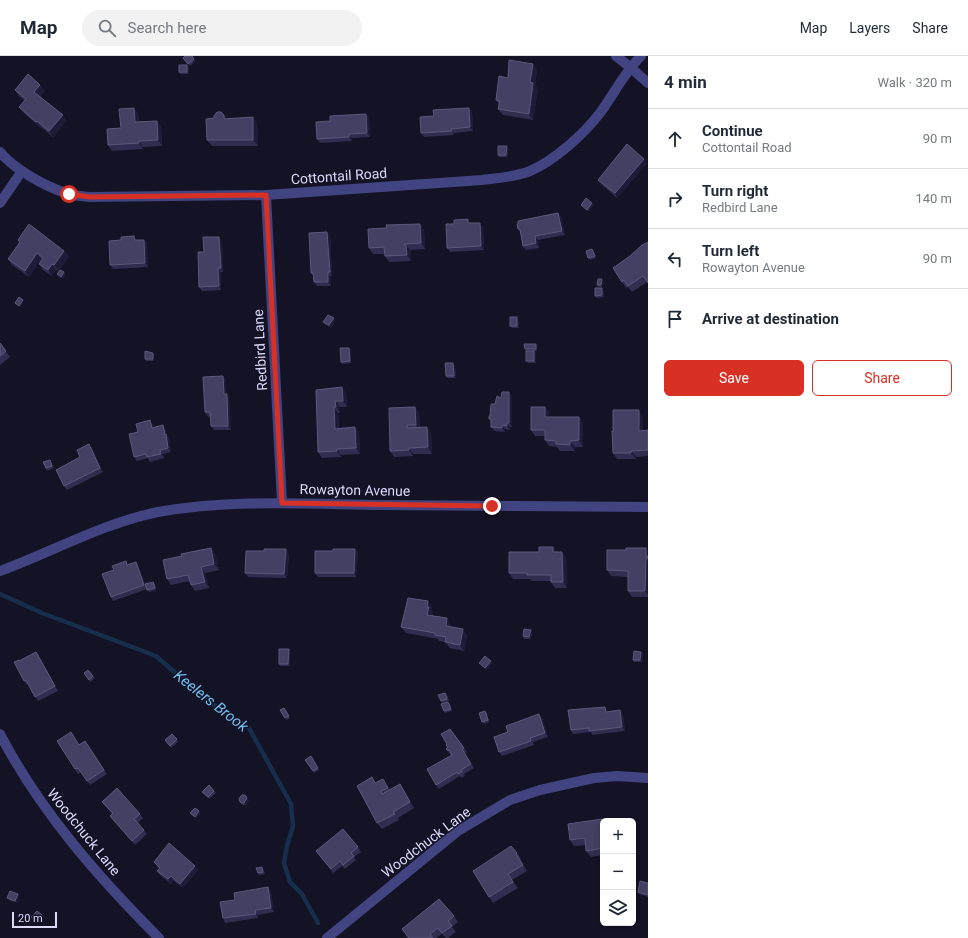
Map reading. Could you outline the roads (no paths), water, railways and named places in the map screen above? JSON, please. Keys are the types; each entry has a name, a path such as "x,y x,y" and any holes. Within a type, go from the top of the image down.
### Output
{"street":[{"path":"616,56 648,83"},
{"name":"Cottontail Road","path":"0,152 22,171 49,186 69,194 90,197 266,195 507,177 529,172 556,157 599,114 630,67 640,56"},
{"path":"0,202 22,171"},
{"name":"Redbird Lane","path":"266,195 282,503"},
{"name":"Rowayton Avenue","path":"0,571 104,529 157,513 192,507 282,503 648,507"},
{"name":"Woodchuck Lane","path":"0,734 30,786 62,831 96,871 159,938"},
{"name":"Woodchuck Lane","path":"326,938 458,831 510,800 540,790 594,778 617,776 648,778"}],"waterway":[{"name":"Keelers Brook","path":"0,594 42,613 156,656 208,701 249,728 291,804 293,826 284,863 290,882 302,894 318,923"}]}
